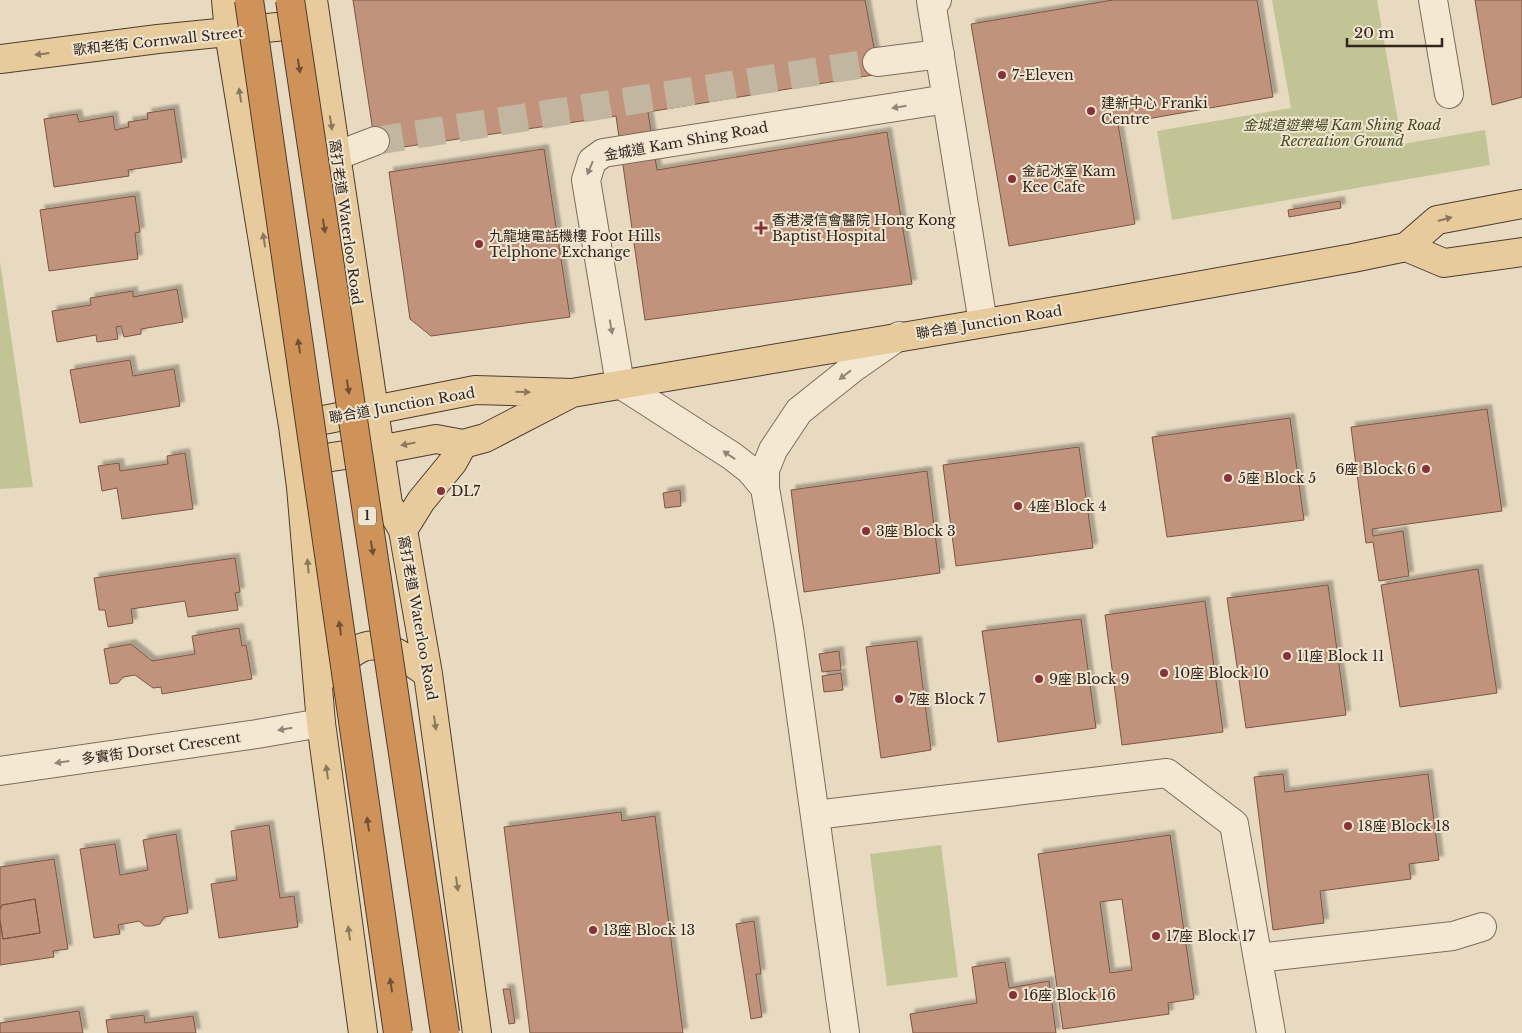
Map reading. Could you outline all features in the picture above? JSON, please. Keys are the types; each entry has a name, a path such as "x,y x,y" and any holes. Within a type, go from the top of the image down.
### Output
{"highway":[{"path":"249,0 398,1033"},
{"name":"窩打老道 Waterloo Road","path":"290,0 445,1033"}],"main road":[{"path":"226,0 229,33 294,426 319,684 321,723 363,1033"},
{"name":"歌和老街 Cornwall Street","path":"0,59 158,39 229,33 315,11"},
{"name":"窩打老道 Waterloo Road","path":"315,11 388,504 403,530 428,674 477,1033"},
{"path":"1522,204 1437,220 1406,247 1444,263 1522,252"},
{"name":"聯合道 Junction Road","path":"294,426 474,390 572,393 983,323 1406,247"},
{"name":"聯合道 Junction Road","path":"298,462 436,439 463,444 485,438 572,393"},
{"path":"403,530 421,501 453,462 463,444"},
{"path":"319,684 360,647 382,645 406,658 428,674"}],"street":[{"path":"937,0 931,1 983,323"},
{"path":"1433,0 1448,94"},
{"path":"877,62 940,54"},
{"name":"金城道 Kam Shing Road","path":"620,384 586,180 592,161 603,153 947,99"},
{"path":"336,156 375,141"},
{"path":"845,1033 789,629 765,488 765,470 773,450 799,411 853,368 899,336"},
{"path":"620,384 732,456 750,470 765,488"},
{"name":"多實街 Dorset Crescent","path":"0,772 321,723"},
{"path":"815,815 1167,774 1234,824 1271,1033"},
{"path":"1258,958 1453,936 1482,927"}],"green space":[{"name":"金城道遊樂場 Kam Shing Road Recreation Ground","path":"1272,0 1377,0 1402,144 1485,130 1490,165 1172,220 1157,131 1291,108"},
{"path":"0,261 33,487 0,489"},
{"path":"941,845 958,977 887,986 870,854"}],"building":[{"name":"香港浸信會醫院 Hong Kong Baptist Hospital","path":"353,0 865,0 879,74 648,112 657,170 887,132 912,284 645,320 616,116 376,151"},
{"name":"建新中心 Franki Centre","path":"1113,0 1257,0 1273,97 1118,124 1135,224 1009,246 971,24"},
{"path":"1475,0 1522,0 1522,97 1492,105"},
{"path":"174,109 182,162 128,170 129,176 54,187 44,119 77,114 79,122 113,116 115,130 129,127 128,122 148,119 147,113"},
{"name":"九龍塘電話機樓 Foot Hills Telphone Exchange","path":"544,149 570,317 431,336 410,319 389,172"},
{"path":"135,196 140,232 135,233 138,259 49,271 40,210"},
{"path":"1340,201 1341,208 1289,217 1288,210"},
{"path":"177,289 183,322 141,329 141,334 124,337 121,326 116,327 118,339 97,342 96,335 57,342 52,311 91,305 90,298 133,291 133,297"},
{"path":"130,360 133,376 174,369 180,406 80,423 70,370"},
{"name":"6座 Block 6","path":"1487,409 1502,511 1372,529 1373,536 1403,531 1409,576 1379,581 1373,542 1366,543 1351,427"},
{"name":"5座 Block 5","path":"1290,418 1304,520 1167,537 1152,437"},
{"name":"4座 Block 4","path":"1079,447 1093,548 956,566 943,465"},
{"path":"185,453 193,509 122,519 117,488 102,491 98,466 119,463 120,471 168,464 167,456"},
{"name":"3座 Block 3","path":"927,471 940,573 804,592 791,490"},
{"path":"680,490 681,506 665,508 663,493"},
{"path":"235,558 240,592 235,593 238,610 188,617 185,601 131,609 133,623 108,627 105,610 99,610 94,578"},
{"path":"1478,569 1497,693 1400,707 1381,585"},
{"name":"11座 Block 11","path":"1328,585 1346,715 1246,728 1227,598"},
{"name":"10座 Block 10","path":"1205,601 1223,732 1122,745 1105,615"},
{"name":"9座 Block 9","path":"1081,619 1096,728 998,742 982,631"},
{"path":"239,628 242,646 246,645 252,679 162,694 161,687 153,688 135,675 123,677 118,683 110,684 104,649 131,644 152,661 195,654 192,636"},
{"name":"7座 Block 7","path":"917,641 931,750 881,758 866,647"},
{"path":"839,651 841,670 822,672 819,654"},
{"path":"841,673 843,690 824,692 822,676"},
{"name":"18座 Block 18","path":"1283,774 1285,792 1428,774 1439,860 1409,864 1411,879 1320,891 1324,923 1273,930 1254,777"},
{"name":"13座 Block 13","path":"621,812 622,821 655,816 683,1033 530,1033 504,827"},
{"path":"269,825 280,898 294,896 298,927 219,938 211,884 237,880 231,831"},
{"path":"176,834 188,913 164,917 160,924 152,926 145,926 139,921 118,925 120,934 94,938 80,849 115,844 120,875 148,870 143,840"},
{"name":"17座 Block 17","path":"1170,835 1194,999 1168,1003 1169,1014 1063,1029 1038,854","holes":["1122,899 1132,970 1110,973 1100,902"]},
{"path":"54,859 68,949 53,951 54,957 0,965 0,921 3,939 40,933 35,899 2,905 0,909 0,867"},
{"path":"35,899 40,933 3,939 0,921 2,905"},
{"path":"754,921 761,974 756,974 762,1017 751,1019 736,924"},
{"name":"16座 Block 16","path":"1005,962 1009,988 1049,981 1056,1033 913,1033 910,1014 977,1003 972,967"},
{"path":"503,989 510,989 515,1023 509,1024"},
{"path":"79,1011 83,1033 0,1033 0,1023"},
{"path":"144,1015 145,1023 193,1016 196,1033 108,1033 106,1020"}],"tunnel":[{"path":"375,141 877,62"}],"place":[{"name":"7-Eleven","path":"1002,75"},
{"name":"建新中心 Franki Centre","path":"1091,111"},
{"name":"金記冰室 Kam Kee Cafe","path":"1012,179"},
{"name":"香港浸信會醫院 Hong Kong Baptist Hospital","path":"761,228"},
{"name":"九龍塘電話機樓 Foot Hills Telphone Exchange","path":"479,244"},
{"name":"6座 Block 6","path":"1426,469"},
{"name":"5座 Block 5","path":"1228,478"},
{"name":"DL7","path":"441,491"},
{"name":"4座 Block 4","path":"1018,506"},
{"name":"3座 Block 3","path":"866,531"},
{"name":"11座 Block 11","path":"1287,656"},
{"name":"10座 Block 10","path":"1164,673"},
{"name":"9座 Block 9","path":"1039,679"},
{"name":"7座 Block 7","path":"899,699"},
{"name":"18座 Block 18","path":"1348,826"},
{"name":"13座 Block 13","path":"593,930"},
{"name":"17座 Block 17","path":"1156,936"},
{"name":"16座 Block 16","path":"1013,995"}]}
